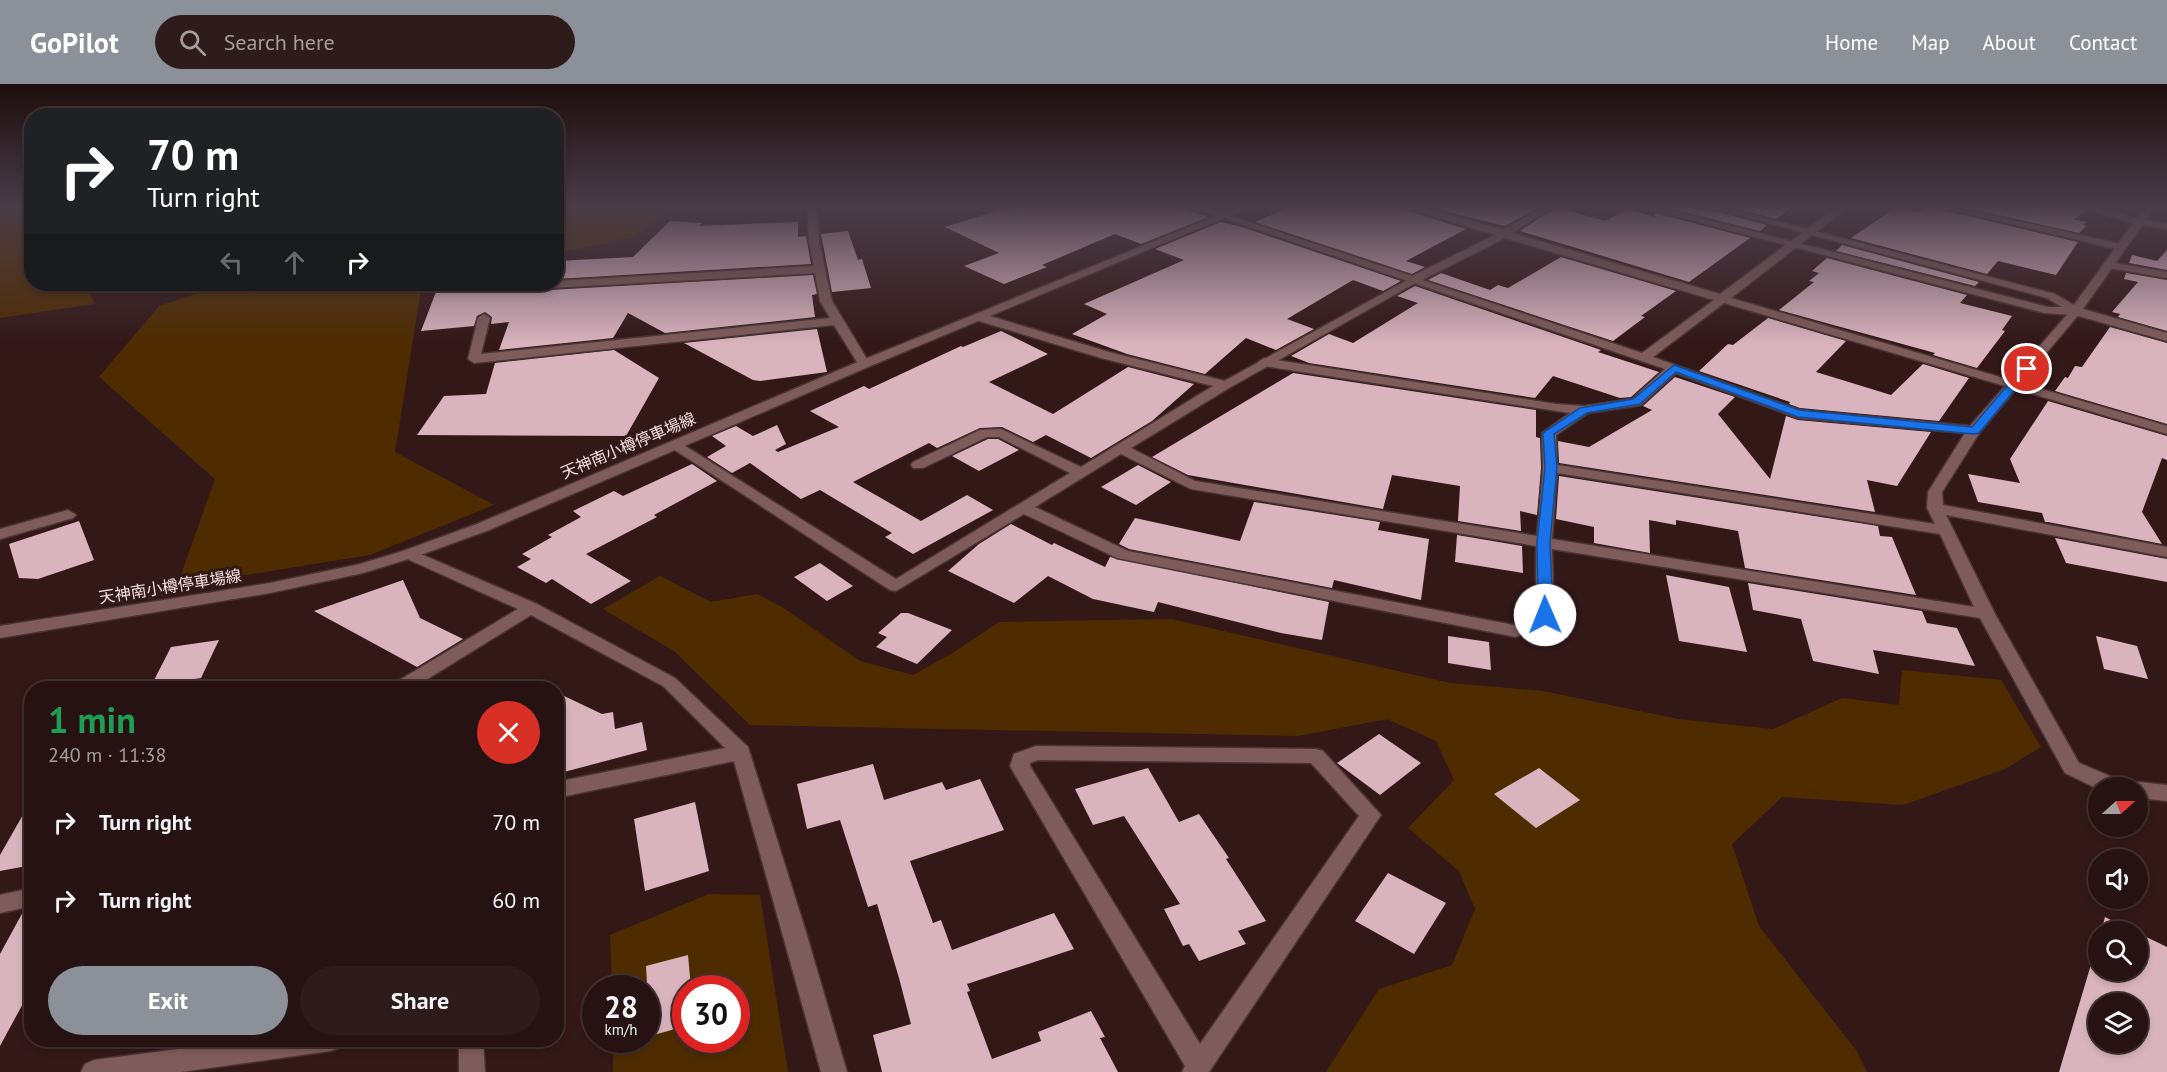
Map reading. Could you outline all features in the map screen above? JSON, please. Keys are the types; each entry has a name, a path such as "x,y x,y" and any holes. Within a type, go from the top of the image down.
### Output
{"street":[{"path":"816,253 826,301 864,364"},
{"name":"天神南小樽停車場線","path":"0,632 270,588 363,568 410,554 483,527 864,364 1134,253"},
{"path":"1333,253 1674,368 1798,414 1974,430"},
{"path":"674,445 896,586 1224,385 1466,253"},
{"path":"1568,253 2167,430"},
{"path":"1644,358 1781,253"},
{"path":"1823,253 2048,311 2076,311"},
{"path":"1892,253 2050,296 2076,311 2167,337"},
{"path":"2092,777 2072,768 1986,614 1935,508 1935,492 1974,430 2076,311 2116,253"},
{"path":"2108,265 2167,275"},
{"path":"564,284 819,269"},
{"path":"980,317 1105,355 1224,385"},
{"path":"484,318 474,359 838,321"},
{"path":"1264,362 1556,408 1584,410 1636,402 1674,368"},
{"path":"1022,507 1123,555 1516,631 1545,615 1544,542 1551,468 1549,433 1584,410"},
{"path":"918,465 985,433 1001,433 1080,472"},
{"path":"1119,448 1191,485 1986,614"},
{"path":"1551,468 1945,530"},
{"path":"1935,508 2167,552"},
{"path":"0,534 68,515"},
{"path":"410,554 531,608 669,682 741,752 834,1072"},
{"path":"411,681 531,608"},
{"path":"564,788 741,752"},
{"path":"1036,753 1316,756 1371,815 1197,1069 1020,766 1021,759 1036,753"},
{"path":"2148,791 2167,794"},
{"path":"0,904 24,899"},
{"path":"94,1072 278,1047"},
{"path":"471,1047 472,1072"}],"shaded area":[{"path":"0,253 24,253 24,291 89,291 95,304 0,318"},
{"path":"205,291 421,291 395,452 494,505 370,555 177,586 215,479 99,377 159,306"},
{"path":"660,576 711,602 757,594 782,607 860,661 913,675 951,654 999,622 1171,619 1450,683 1543,691 1678,719 1773,729 1842,698 1899,705 1902,670 2001,680 2041,747 2005,769 1903,805 1782,797 1732,844 1759,926 1856,1050 1867,1072 1326,1072 1379,989 1452,965 1475,909 1459,871 1408,828 1454,780 1436,741 1387,719 1298,736 750,725 674,651 603,609"},
{"path":"709,894 760,895 788,1072 613,1072 613,1053 660,1053 660,975 612,975 610,935"}],"building":[{"path":"637,253 809,253 811,264 564,279 564,261 633,257"},
{"path":"825,253 856,253 858,260 862,259 871,288 832,292"},
{"path":"999,253 1070,253 1042,265 1047,267 1004,284 964,266"},
{"path":"1166,253 1319,253 1401,281 1383,291 1353,280 1287,319 1314,329 1276,350 1246,338 1205,374 1127,354 1072,334 1107,314 1084,304 1184,260"},
{"path":"1349,253 1421,253 1406,261 1425,267 1412,274"},
{"path":"1593,253 1729,253 1689,282"},
{"path":"1844,253 1872,253 1979,282 1975,286"},
{"path":"1908,253 2071,253 2056,275 1998,261 1987,274"},
{"path":"2167,253 2167,270 2129,263 2132,255 2157,261"},
{"path":"1561,257 1676,291 1641,316 1645,317 1613,341 1428,280 1441,273 1490,290 1498,285 1508,288"},
{"path":"1827,258 1967,295 1960,303 2012,316 2002,330 2005,331 1977,368 1933,355 1935,353 1779,310 1814,282 1809,281 1819,273 1812,271"},
{"path":"2126,273 2167,280 2167,331 2118,317 2120,314 2112,312 2138,282 2124,279"},
{"path":"813,275 817,294 812,295 815,317 665,333 628,313 613,338 499,350 509,322 491,324 492,317 485,312 477,316 474,326 421,331 436,291 564,291 564,289"},
{"path":"1415,286 1659,372 1631,397 1620,398 1553,376 1535,398 1309,363 1291,356 1329,334 1353,343 1418,303 1397,296"},
{"path":"1768,318 1846,341 1816,372 1891,395 1923,364 1969,378 1939,421 1800,408 1789,404 1790,402 1699,371 1728,344 1733,345"},
{"path":"2110,327 2167,343 2167,424 2055,391 2065,377 2068,378 2075,366 2082,367"},
{"path":"817,329 827,372 760,381 753,380 684,343"},
{"path":"1001,331 1048,354 989,382 1053,414 1128,367 1194,384 1152,421 1091,458 1046,435 1033,442 1002,427 980,428 937,448 929,443 853,482 921,521 967,495 993,510 913,554 885,537 892,533 820,490 801,499 750,463 732,473 707,457 726,446 712,436 736,426 753,436 777,425 786,444 775,450 778,452 839,427 810,411 864,386 869,389 961,346"},
{"path":"614,350 659,378 626,436 417,435 444,396 486,394 495,363"},
{"path":"1293,373 1536,410 1536,437 1540,438 1541,468 1537,515 1520,511 1521,531 1458,521 1460,486 1392,475 1383,509 1188,475 1152,457"},
{"path":"1675,377 1735,397 1718,414 1770,479 1786,416 1798,420 1931,432 1897,486 1867,480 1875,512 1559,463 1558,441 1589,447 1652,410 1643,406"},
{"path":"2048,401 2167,436 2167,460 2162,458 2142,512 2162,544 2045,522 2042,513 1978,502 1968,474 2020,483 2010,459"},
{"path":"988,439 998,439 1019,450 979,471 952,456"},
{"path":"692,464 717,481 654,515 657,517 586,554 631,581 591,604 552,579 546,583 517,567 531,559 522,554 552,537 548,535 581,517 573,511 614,491 623,496"},
{"path":"1138,465 1171,482 1136,505 1101,487"},
{"path":"1559,476 1878,526 1880,536 1892,537 1916,595 1745,568 1738,531 1676,520 1676,525 1649,520 1650,553 1594,543 1594,527 1556,519"},
{"path":"1254,502 1380,522 1378,530 1429,539 1421,600 1334,580 1332,588 1129,549 1119,544 1135,518 1240,541"},
{"path":"79,521 94,560 38,579 19,578 9,544"},
{"path":"1011,524 1052,545 1054,543 1105,567 1110,557 1329,602 1322,640 1281,633 1158,602 1154,612 1093,599 1048,576 1014,603 948,571 979,544"},
{"path":"1457,535 1522,546 1523,573 1455,562"},
{"path":"2055,538 2167,559 2167,582 2066,563"},
{"path":"820,563 853,586 827,601 794,577"},
{"path":"1666,575 1729,587 1747,652 1679,641"},
{"path":"403,580 420,618 463,639 417,667 314,611"},
{"path":"1748,583 1922,611 1927,623 1957,628 1975,666 1873,650 1879,674 1813,661 1801,619 1753,610"},
{"path":"901,613 908,613 952,630 917,664 876,647 887,637 878,633"},
{"path":"1448,636 1489,642 1491,670 1448,663"},
{"path":"2096,636 2137,646 2148,679 2104,669"},
{"path":"219,640 201,678 182,681 154,681 171,647"},
{"path":"564,696 602,714 613,712 615,729 642,722 647,750 564,772"},
{"path":"1379,734 1421,763 1380,795 1337,763"},
{"path":"873,764 884,800 942,782 946,790 980,779 1004,830 910,861 933,923 941,920 952,950 1054,913 1074,949 967,984 970,991 967,992 992,1059 1041,1041 1038,1032 1091,1011 1105,1037 1100,1038 1118,1072 882,1072 873,1035 911,1024 899,978 877,904 868,907 840,820 807,829 797,784"},
{"path":"1148,768 1179,822 1199,814 1229,858 1226,859 1266,921 1238,931 1246,944 1199,961 1189,944 1183,946 1164,909 1180,904 1124,816 1093,825 1075,789"},
{"path":"1539,768 1580,800 1536,828 1494,794"},
{"path":"695,802 709,871 645,891 634,819"},
{"path":"24,813 24,866 0,871 0,855"},
{"path":"1388,873 1446,903 1414,954 1355,921"},
{"path":"24,910 24,1002 0,1046 0,954"},
{"path":"2148,938 2167,947 2167,1072 2059,1072 2088,975 2088,981 2148,981"},
{"path":"688,955 690,975 672,975 672,1030 660,1033 660,975 647,975 646,966"}],"route":[{"path":"1545,615 1544,542 1551,468 1549,433 1584,410 1636,402 1674,368 1798,414 1974,430 2027,369"}]}
